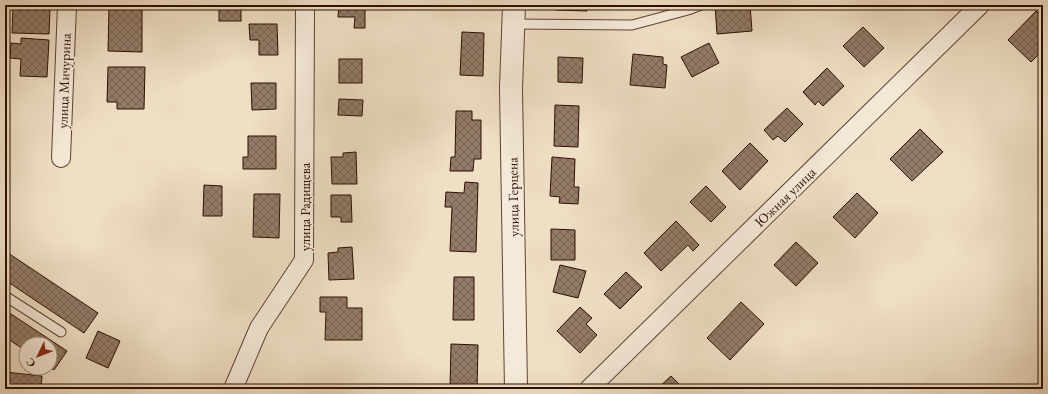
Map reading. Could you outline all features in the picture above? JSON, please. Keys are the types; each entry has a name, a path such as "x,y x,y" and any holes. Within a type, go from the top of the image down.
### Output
{"street":[{"name":"улица Мичурина","path":"61,158 67,5"},
{"name":"улица Радищева","path":"233,389 259,328 304,260 305,5"},
{"name":"Южная улица","path":"589,389 972,8"},
{"name":"улица Герцена","path":"514,15 512,88 516,389"}],"lane":[{"path":"514,15 632,25 701,5"},
{"path":"5,296 61,332"}],"building":[{"path":"219,5 241,5 241,21 219,21"},
{"path":"339,5 365,5 365,28 354,28 355,17 338,17"},
{"path":"557,5 587,5 587,11 556,10"},
{"path":"715,5 750,5 752,31 717,34"},
{"path":"13,7 50,8 49,34 12,33"},
{"path":"109,7 142,8 142,52 108,51"},
{"path":"1036,11 1043,18 1043,50 1031,62 1008,40"},
{"path":"249,24 277,24 278,55 259,55 259,40 250,40"},
{"path":"863,27 884,48 864,67 843,46"},
{"path":"462,32 484,33 483,76 460,75"},
{"path":"21,38 49,40 47,77 20,76 21,59 10,58 11,43 21,44"},
{"path":"709,43 719,63 692,77 681,57"},
{"path":"633,54 663,57 663,64 667,65 665,88 630,85"},
{"path":"558,57 583,58 582,83 558,82"},
{"path":"339,59 362,59 362,83 339,83"},
{"path":"108,67 145,67 144,109 117,109 117,102 107,102"},
{"path":"827,68 844,86 823,106 818,101 815,105 803,92"},
{"path":"251,83 276,83 276,109 252,110"},
{"path":"339,99 363,100 362,116 338,115"},
{"path":"555,105 579,106 578,147 554,146"},
{"path":"787,108 803,124 785,142 778,136 773,140 764,130"},
{"path":"456,111 472,111 472,120 481,120 481,159 474,159 473,171 450,171 451,157 455,157"},
{"path":"920,129 943,152 912,181 890,159"},
{"path":"248,136 276,136 276,169 243,169 243,157 248,157"},
{"path":"750,143 768,161 740,190 722,171"},
{"path":"356,152 357,184 332,184 331,157 343,157 343,153"},
{"path":"552,157 575,159 574,187 579,187 578,204 559,203 560,197 550,196"},
{"path":"465,182 478,183 476,252 450,251 452,207 445,207 446,192 464,193"},
{"path":"204,185 222,186 222,216 203,216"},
{"path":"706,186 726,207 711,222 690,202"},
{"path":"857,193 878,213 855,238 833,217"},
{"path":"254,194 280,194 279,238 253,237"},
{"path":"331,195 351,195 352,222 341,222 341,217 331,217"},
{"path":"676,221 699,245 693,251 688,245 661,271 644,253"},
{"path":"551,229 575,230 575,260 551,260"},
{"path":"796,242 818,263 796,286 774,265"},
{"path":"352,247 354,279 329,280 328,253 338,252 338,248"},
{"path":"5,251 98,313 84,333 5,280"},
{"path":"560,265 586,271 578,298 553,292"},
{"path":"626,272 642,287 620,309 604,294"},
{"path":"454,277 474,277 474,320 453,320"},
{"path":"320,297 347,297 347,308 362,308 362,340 325,340 326,312 320,312"},
{"path":"741,302 764,324 730,360 707,338"},
{"path":"580,307 592,318 586,324 597,335 580,353 557,331"},
{"path":"5,310 44,336 18,336 18,346 5,337"},
{"path":"98,331 120,341 108,368 86,358"},
{"path":"451,344 478,345 477,389 450,389"},
{"path":"58,345 67,351 58,364"},
{"path":"5,372 18,373 18,376 42,376 41,389 5,389"},
{"path":"671,376 684,389 657,389"}]}
